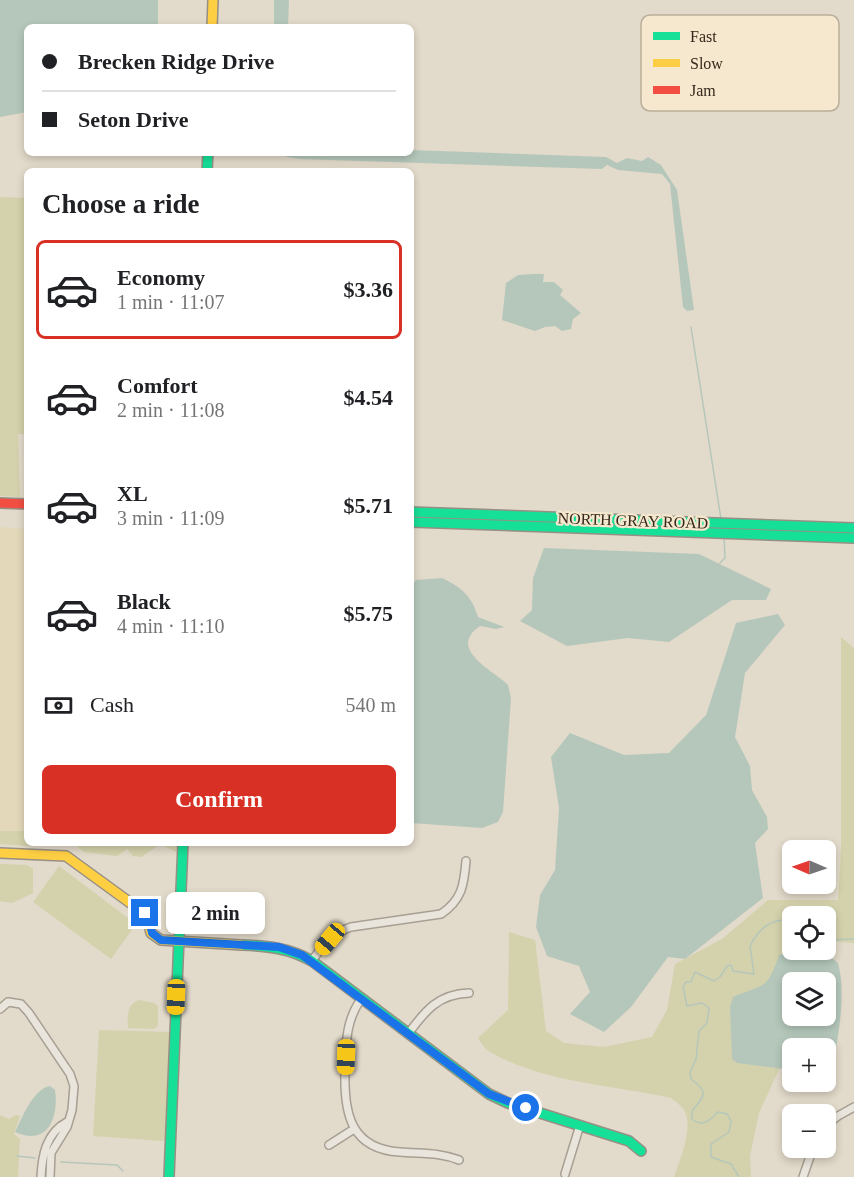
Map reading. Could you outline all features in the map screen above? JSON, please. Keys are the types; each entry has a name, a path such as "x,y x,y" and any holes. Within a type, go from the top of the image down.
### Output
{"street":[{"path":"212,24 213,0"},
{"path":"0,504 24,504"},
{"name":"NORTH GRAY ROAD","path":"414,512 710,527"},
{"name":"NORTH GRAY ROAD","path":"414,522 854,528"},
{"name":"NORTH GRAY ROAD","path":"747,528 854,538"},
{"path":"169,1177 183,846"},
{"path":"0,853 66,856 147,915 152,933 158,939 285,948 312,962 489,1094 508,1103 629,1141 641,1150"},
{"path":"312,962 330,939 342,930 441,914 449,909 462,894 466,861"},
{"path":"408,1034 425,1012 438,1000 455,993 469,993"},
{"path":"361,999 352,1012 347,1035 345,1101 354,1129 364,1139 383,1150 442,1154 459,1160"},
{"path":"0,1009 8,1002 24,1007 70,1074 74,1086 74,1102 67,1128 51,1153 50,1177"},
{"path":"836,1118 854,1107"},
{"path":"41,1177 42,1155 46,1145 67,1122"},
{"path":"565,1174 580,1125"},
{"path":"329,1145 354,1129"},
{"path":"803,1177 810,1158"}],"shaded area":[{"path":"0,0 158,0 158,24 24,24 24,113 0,117"},
{"path":"274,0 289,0 288,24 274,24"},
{"path":"414,150 606,157 617,163 627,158 642,161 648,157 661,165 677,190 694,310 687,311 683,307 670,184 662,174 618,170 607,165 602,169 285,156 414,156"},
{"path":"0,197 24,198 24,434 18,434 20,497 0,496"},
{"path":"544,274 543,282 554,282 563,290 560,295 581,313 573,319 571,329 562,331 555,326 535,331 502,320 506,283 518,275"},
{"path":"0,527 24,529 24,831 0,831"},
{"path":"544,548 699,554 771,589 766,600 732,600 669,642 628,638 567,646 520,621 532,610 533,578"},
{"path":"442,578 465,593 473,603 478,617 504,627 496,629 480,626 471,635 468,643 476,659 508,685 511,698 503,812 498,822 482,828 414,823 414,583 416,580"},
{"path":"778,614 785,625 745,673 735,737 750,766 752,790 767,817 768,829 755,843 763,898 685,959 668,957 631,1007 604,1032 570,1014 590,992 579,966 547,956 536,927 540,895 555,870 559,808 551,757 570,733 624,755 669,753 706,715 736,623"},
{"path":"841,637 854,648 854,943 836,942 836,906 782,906 782,960 802,960 800,972 782,972 782,1026 791,1026 789,1038 782,1038 782,1063 759,1113 750,1156 751,1177 674,1177 685,1144 688,1126 684,1110 671,1098 555,1077 511,1062 490,1052 480,1042 478,1038 508,1010 509,932 535,940 546,1031 564,1043 604,1047 652,1037 667,1010 675,964 722,939 768,900 838,900 841,849"},
{"path":"0,831 24,831 24,846 0,844"},
{"path":"77,846 158,846 141,857 133,856 127,849 117,856 84,852"},
{"path":"164,846 178,846 176,852"},
{"path":"0,864 27,865 33,869 33,893 12,903 0,901"},
{"path":"59,866 136,924 111,959 33,902"},
{"path":"782,954 782,960 834,960 838,963 842,999 836,1044 836,1038 782,1038 782,1069 737,1063 732,1059 730,1007 733,997 764,984 771,975 779,955"},
{"path":"139,1000 158,1006 158,1026 154,1029 128,1028 130,1007"},
{"path":"99,1030 171,1032 167,1139 162,1141 93,1136"},
{"path":"50,1086 55,1090 56,1100 53,1119 49,1127 36,1136 26,1136 15,1132 33,1098 38,1092"},
{"path":"0,1115 9,1119 16,1115 20,1116 14,1134 20,1139 18,1177 0,1177"}],"waterway":[{"path":"691,327 721,519"},
{"path":"720,563 725,558 724,536"},
{"path":"739,1177 731,1164 711,1157 711,1144 729,1132 731,1121 727,1114 718,1112 703,1123 692,1119 692,1111 700,1102 703,1091 691,1079 690,1072 696,1059 699,1031 707,1023 709,1008 702,1003 687,1006 683,987 686,982 691,982 695,972 714,981 720,977 727,966 731,965 733,971 754,974 750,946 764,928 782,920"},
{"path":"836,940 854,939"},
{"path":"17,1156 35,1158"},
{"path":"61,1162 117,1165 123,1171"}],"traffic: fast":[{"path":"207,168 208,156"},
{"path":"414,512 854,528"},
{"path":"414,522 854,538"},
{"path":"169,1177 183,846"},
{"path":"242,945 278,948 312,961 489,1094 508,1103 629,1141 641,1151"}],"traffic: slow":[{"path":"212,24 213,0"},
{"path":"0,853 66,856 147,915 151,933 161,940 242,945"}],"traffic: jam":[{"path":"0,503 24,504"}],"route":[{"path":"145,913 152,933 161,940 279,947 302,955 489,1094 526,1108"}]}
